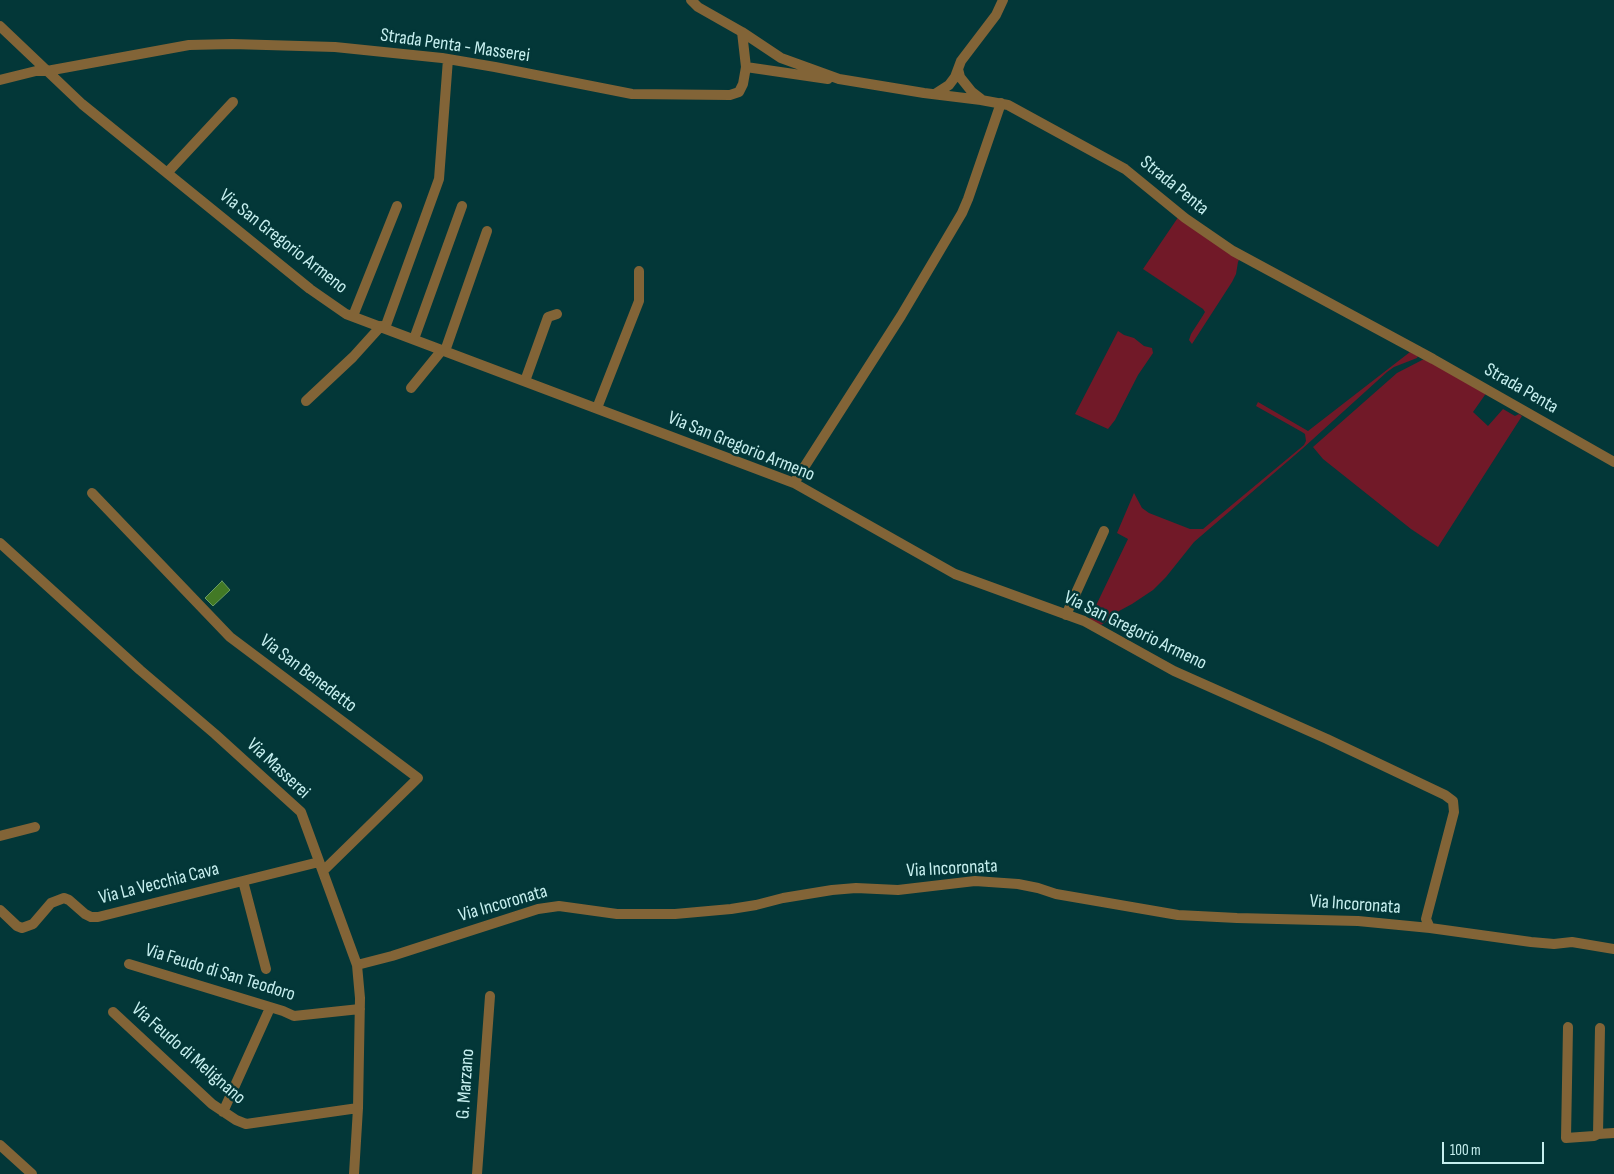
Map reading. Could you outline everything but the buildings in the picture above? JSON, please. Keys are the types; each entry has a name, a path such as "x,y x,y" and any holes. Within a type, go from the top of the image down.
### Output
{"street":[{"name":"Strada Penta","path":"691,0 698,7 742,32 781,58 838,79 1008,105 1125,169 1185,218 1233,251 1433,359 1614,462"},
{"path":"935,94 949,85 961,61 996,15 1003,0"},
{"name":"Via San Gregorio Armeno","path":"0,26 82,104 310,289 338,309 794,483 955,574 1084,621 1174,671 1327,739 1444,795 1453,801 1454,812 1426,919 1430,928"},
{"path":"742,32 746,67 819,79 838,79"},
{"name":"Strada Penta - Masserei","path":"0,80 36,71 48,71 189,45 232,44 335,47 448,59 632,94 730,95 739,92 743,84 746,67"},
{"path":"306,401 383,327 439,178 448,59"},
{"path":"958,69 960,77 981,100"},
{"path":"167,173 234,102"},
{"path":"794,483 901,316 962,213 1001,103"},
{"path":"353,316 397,206"},
{"path":"414,339 462,206"},
{"path":"411,388 443,350 487,231"},
{"path":"597,408 639,301 639,270"},
{"path":"525,381 548,317 557,314"},
{"name":"Via San Benedetto","path":"92,493 230,637 418,778 321,867"},
{"path":"1066,615 1104,531"},
{"name":"Via Masserei","path":"0,543 301,812 357,965 360,1009 358,1108 354,1174"},
{"path":"0,836 36,827"},
{"name":"Via La Vecchia Cava","path":"0,910 17,926 22,928 33,924 51,903 59,899 69,900 85,914 91,917 98,917 243,881 321,867"},
{"path":"243,881 266,969"},
{"name":"Via Incoronata","path":"357,965 392,956 538,908 559,906 617,914 675,914 731,909 832,890 856,888 898,890 975,881 1024,885 1056,894 1178,915 1358,920 1531,942 1554,944 1572,942 1614,949"},
{"name":"Via Feudo di San Teodoro","path":"129,964 270,1008 283,1010 294,1016 360,1009"},
{"name":"G. Marzano","path":"478,1174 490,996"},
{"path":"223,1112 270,1008"},
{"name":"Via Feudo di Melignano","path":"113,1012 212,1104 236,1120 246,1124 358,1108"},
{"path":"1568,1027 1566,1138 1614,1133"},
{"path":"1598,1134 1600,1028"},
{"path":"0,1145 32,1174"}],"shaded area":[{"path":"1179,216 1240,258 1232,282 1192,344 1189,340 1191,334 1205,312 1143,269"},
{"path":"1118,331 1134,338 1144,346 1152,348 1153,353 1138,375 1115,420 1108,429 1075,414"},
{"path":"1410,352 1418,356 1417,358 1394,367 1387,372 1302,449 1194,542 1153,590 1119,611 1101,625 1089,620 1128,539 1117,533 1134,493 1142,508 1149,513 1190,529 1203,529 1304,445 1306,441 1305,434 1256,406 1258,402 1308,431"},
{"path":"1426,358 1487,392 1473,412 1488,426 1503,409 1515,416 1519,414 1522,416 1438,547 1411,529 1323,459 1313,447 1397,373"},
{"path":"222,581 230,590 213,606 205,598"}]}
